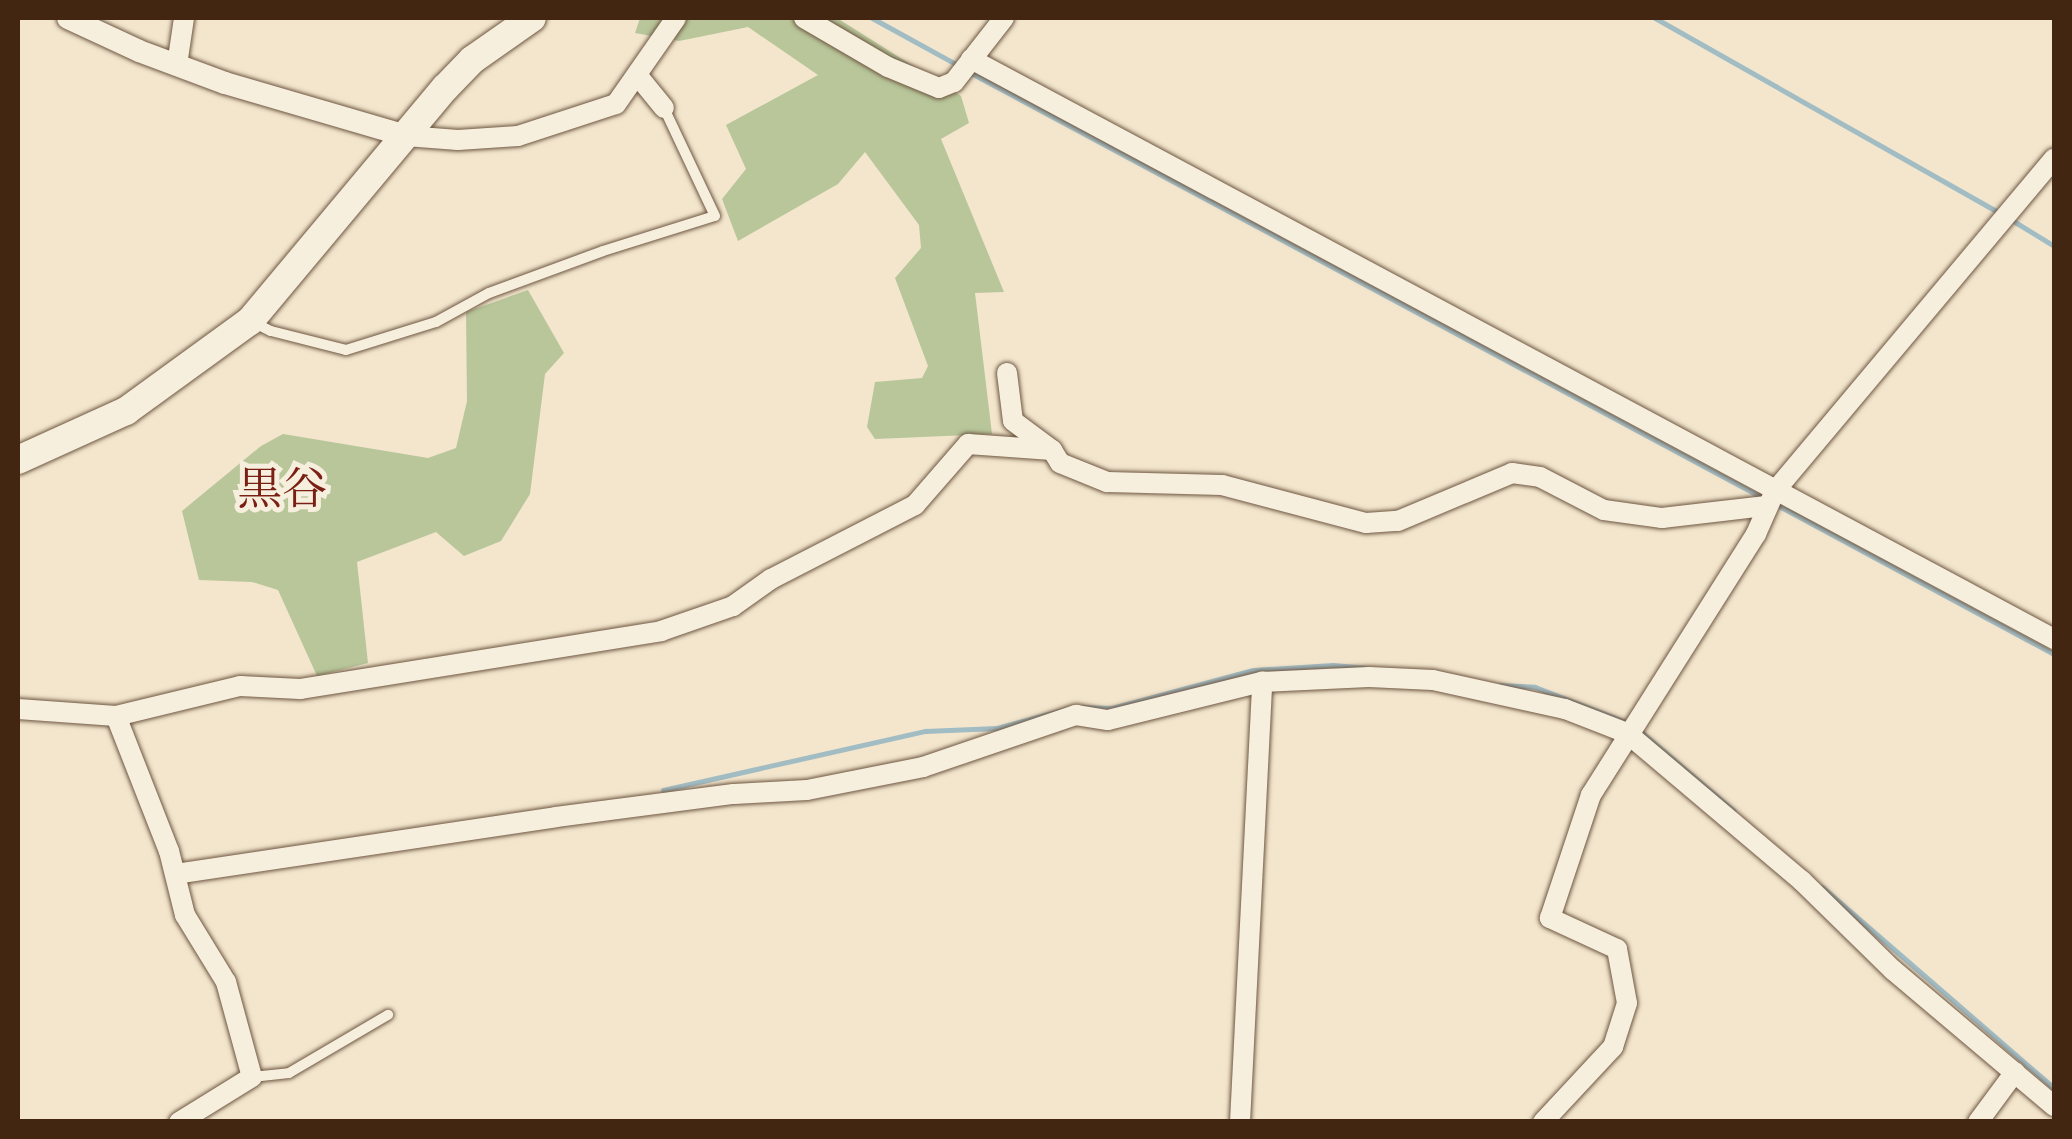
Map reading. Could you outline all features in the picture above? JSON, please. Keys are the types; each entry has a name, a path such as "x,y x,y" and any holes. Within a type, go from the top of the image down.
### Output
{"main road":[{"path":"18,460 126,411 250,321 472,60 532,18"}],"street":[{"path":"68,18 106,26 177,64 406,136 458,140 518,136 616,104 676,18"},
{"path":"177,64 184,18"},
{"path":"804,18 922,84 939,88 954,82 1004,18"},
{"path":"971,59 1412,292 1770,498 2054,639"},
{"path":"638,76 664,108"},
{"path":"1544,1122 1613,1047 1628,1002 1616,949 1550,918 1590,795 1756,534 1770,498 2054,158"},
{"path":"1007,373 1013,421 1052,450 1060,463 1107,482 1222,485 1366,523 1398,521 1512,473 1540,477 1604,510 1662,518 1770,498"},
{"path":"18,708 116,716 240,686 300,689 660,631 733,606 801,563 915,505 968,444 1052,450"},
{"path":"176,874 556,817 734,794 807,790 923,767 1076,716 1108,720 1262,682 1370,677 1433,680 1550,705 1627,733 1802,881 1893,970 2054,1106"},
{"path":"1240,1122 1262,682"},
{"path":"116,716 176,874 184,915 226,982 252,1078 180,1122"},
{"path":"1978,1122 2015,1072"}],"lane":[{"path":"250,321 271,331 346,350 436,322 489,294 603,251 715,216 664,108"},
{"path":"252,1078 289,1074 388,1015"}],"green space":[{"path":"640,18 837,18 961,96 969,123 941,139 1004,292 975,293 992,434 875,439 867,427 875,382 922,378 928,366 895,278 921,248 919,225 865,152 838,184 738,241 722,199 746,169 726,125 818,75 748,27 679,41 635,33"},
{"path":"528,290 564,353 545,374 530,494 501,541 464,556 436,532 357,562 368,663 317,676 278,590 252,582 199,580 182,511 261,446 283,434 428,458 456,448 467,401 466,312"}],"waterway":[{"path":"872,18 961,67"},
{"path":"1655,18 2000,213"},
{"path":"971,73 1763,498"},
{"path":"2010,219 2054,246"},
{"path":"1777,505 2054,654"},
{"path":"1081,707 1112,708 1253,670 1333,665 1365,668"},
{"path":"1500,685 1535,687 1631,724"},
{"path":"663,790 925,731 997,728 1066,709"},
{"path":"1640,731 1734,811"},
{"path":"1822,887 2054,1088"}],"district":[{"name":"黒谷","path":"282,493"}]}
